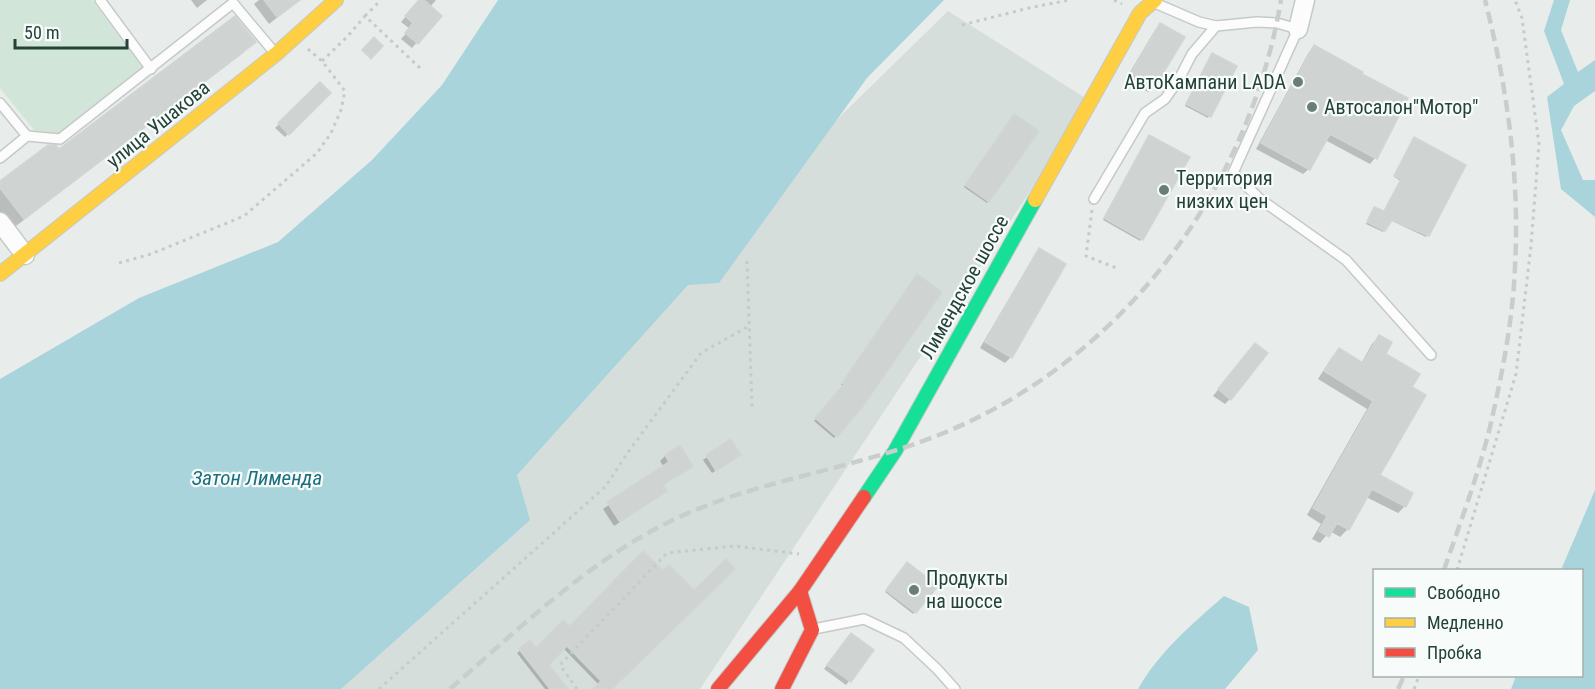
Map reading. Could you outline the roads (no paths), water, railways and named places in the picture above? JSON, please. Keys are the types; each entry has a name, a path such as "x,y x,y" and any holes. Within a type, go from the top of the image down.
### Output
{"main road":[{"name":"улица Ушакова","path":"0,274 276,54 336,0"},
{"name":"Лимендское шоссе","path":"718,689 800,591 895,451 1140,13 1154,1"},
{"path":"782,689 812,630 800,591"}],"street":[{"path":"1298,29 1305,0"},
{"path":"0,222 24,255"}],"lane":[{"path":"100,0 151,69"},
{"path":"1154,1 1199,22 1216,26 1257,22 1277,23 1298,29 1233,173 1260,199 1346,260 1431,355"},
{"path":"0,158 27,136 60,139 235,2 276,54"},
{"path":"1094,199 1145,112 1165,99 1192,54 1216,26"},
{"path":"0,103 27,136"},
{"path":"812,630 864,620 904,638 955,689"}],"water":[{"name":"Затон Лименда","path":"498,0 944,0 867,78 719,283 688,285 517,475 530,520 341,689 0,689 0,379 139,298 278,242 372,160 442,85"},
{"path":"1554,0 1570,0 1561,30 1578,72 1595,60 1595,91 1574,106 1561,130 1583,180 1595,180 1595,217 1561,189 1547,97 1564,84 1544,31"},
{"path":"1595,490 1595,689 1511,689 1516,677 1583,677 1583,569 1561,569"},
{"path":"1224,596 1249,607 1258,650 1225,689 1138,689 1166,651"}],"railway":[{"path":"450,689 584,575 612,555 673,520 765,486 860,461 923,441 992,410 1054,371 1111,323 1161,268 1203,208 1238,142 1264,73 1281,0"},
{"path":"1444,569 1490,427 1506,347 1514,286 1516,233 1514,165 1500,65 1485,0"},
{"path":"1398,689 1404,677"}],"place":[{"name":"АвтоКампани LADA","path":"1298,82"},
{"name":"Автосалон\"Мотор\"","path":"1312,107"},
{"name":"Территория низких цен","path":"1164,190"},
{"name":"Продукты на шоссе","path":"914,590"}]}
